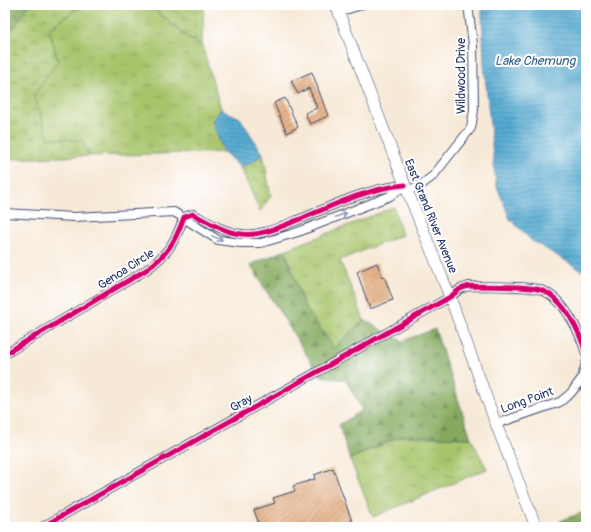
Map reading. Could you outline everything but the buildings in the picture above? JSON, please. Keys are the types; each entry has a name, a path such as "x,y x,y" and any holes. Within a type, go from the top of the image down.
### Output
{"main road":[{"name":"East Grand River Avenue","path":"337,8 406,188 450,297 496,424 536,527"}],"street":[{"path":"337,8 361,5"},
{"name":"Wildwood Drive","path":"406,188 421,185 433,176 471,128 474,110 474,44 468,5"},
{"path":"241,239 277,228 386,187 406,188"},
{"path":"5,213 74,217 174,212 184,217 193,214 241,239 261,243 298,232 367,206 406,188"},
{"path":"363,195 367,206"},
{"name":"Genoa Circle","path":"5,354 146,270 162,258 176,239 184,217"},
{"path":"294,221 298,232"},
{"name":"Gray","path":"42,527 450,297 460,289 469,286 541,290 561,305 574,323 586,354"},
{"path":"586,363 582,378 586,389"},
{"name":"Long Point","path":"496,424 560,402 571,393 582,378"}],"green space":[{"path":"5,5 30,5 5,40"},
{"path":"30,5 82,5 49,29 58,61 34,95 48,138 83,141 89,156 5,159 5,40"},
{"path":"82,5 149,5 191,40 202,45 221,109 212,121 224,152 89,156 83,141 48,138 34,95 58,61 49,29"},
{"path":"149,5 204,5 202,45 191,40"},
{"path":"263,154 271,196 260,211 240,167 251,163"},
{"path":"394,207 402,235 340,260 364,320 334,348 304,306 285,250"},
{"path":"285,250 304,306 334,348 364,320 402,341 435,329 471,438 401,436 350,459 339,425 362,410 346,380 320,376 250,265"},
{"path":"401,436 471,438 487,469 373,517 350,459"},
{"path":"586,511 586,527 562,527 560,521"}],"water":[{"name":"Lake Chemung","path":"486,5 586,5 586,273 531,240 510,219 496,184 484,65 482,11"},
{"path":"221,109 240,118 263,154 251,163 240,167 224,152 212,121"}],"cycle path":[{"path":"5,354 154,264 174,241 184,217 193,214 228,231 241,234 256,234 280,227 365,193 378,189 405,185"},
{"path":"42,527 450,297 460,289 469,286 526,287 541,290 549,294 557,300 570,317 580,336 586,354"}]}
